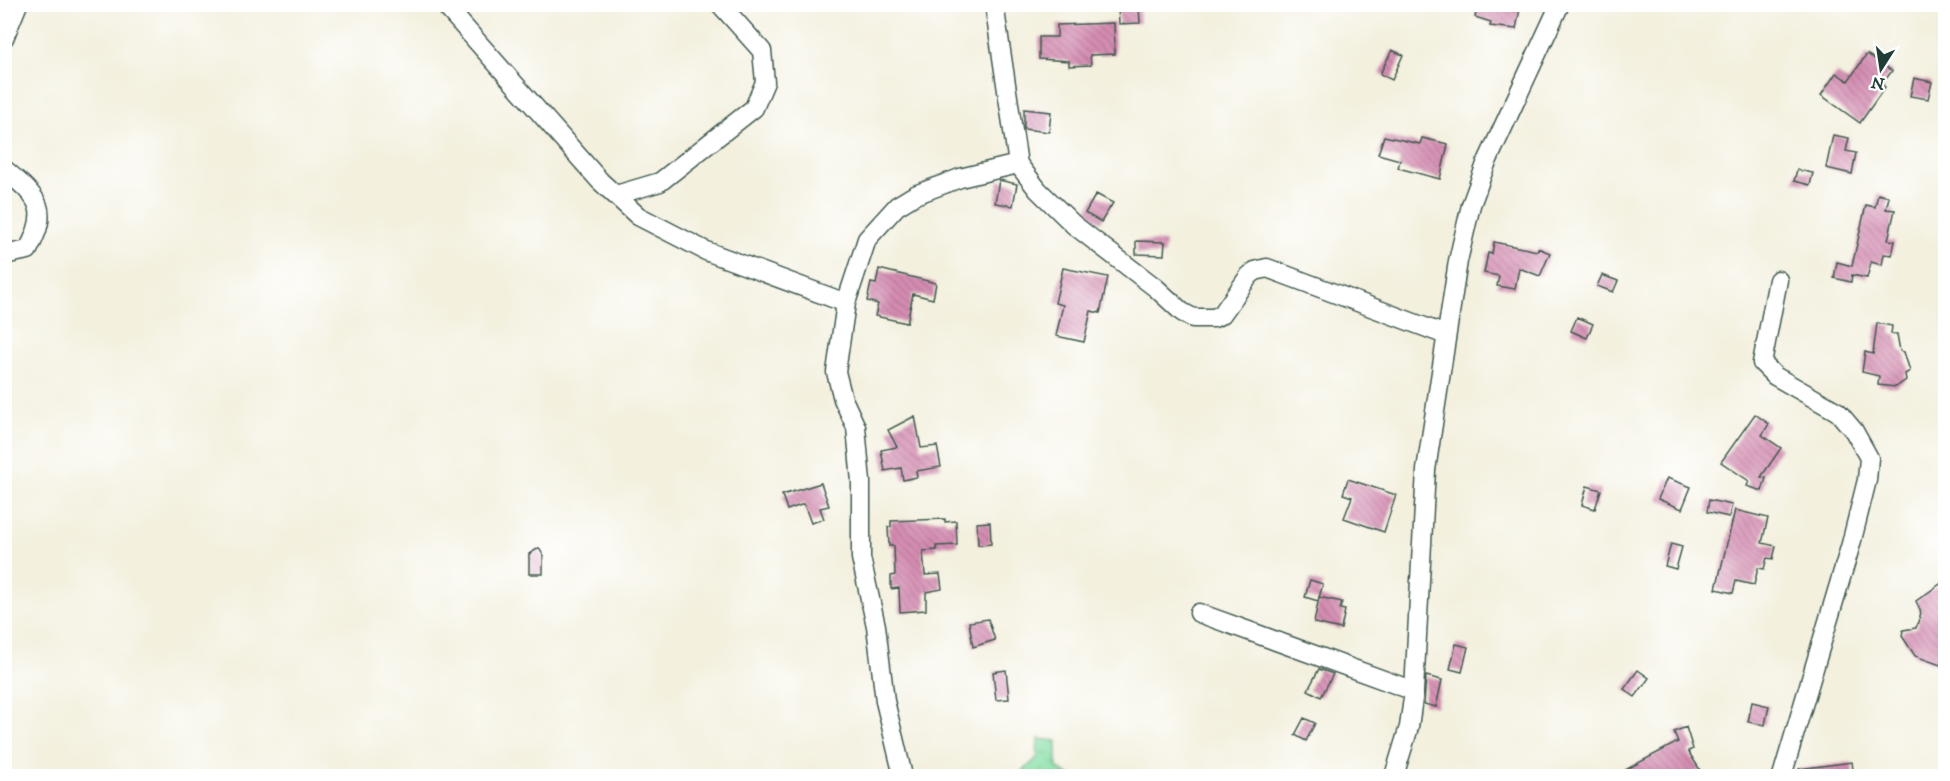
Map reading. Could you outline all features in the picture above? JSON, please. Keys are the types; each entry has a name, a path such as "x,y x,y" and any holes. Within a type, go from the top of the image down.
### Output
{"street":[{"path":"4,38 18,4"},
{"path":"444,4 600,181 638,216 706,251 846,303"},
{"path":"616,195 660,182 754,108 765,82 762,51 720,4"},
{"path":"994,4 1018,164 1038,190 1074,225 1156,288 1182,312 1193,318 1214,318 1222,314 1249,276 1255,271 1267,268 1446,335"},
{"path":"1394,777 1409,727 1414,691 1426,470 1446,335 1471,205 1486,164 1560,4"},
{"path":"903,777 885,701 876,626 861,558 861,482 856,427 843,399 836,372 846,303 867,239 897,206 915,195 960,178 1018,164"},
{"path":"4,169 37,198 41,226 28,250 4,255"},
{"path":"1778,280 1762,363 1775,376 1838,412 1854,431 1869,458 1867,480 1851,544 1782,777"},
{"path":"1199,613 1414,691"}],"green space":[{"path":"1038,739 1057,741 1057,768 1070,776 1018,776 1037,758"}],"building":[{"path":"1478,4 1521,4 1516,29 1490,26 1491,22 1475,17"},
{"path":"1118,7 1139,7 1140,23 1119,24"},
{"path":"1114,23 1115,54 1090,55 1091,65 1069,66 1069,61 1039,59 1039,37 1057,37 1057,25"},
{"path":"1392,50 1403,55 1392,80 1380,74"},
{"path":"1867,54 1892,71 1882,84 1885,87 1860,123 1821,95 1836,73 1848,81"},
{"path":"1914,78 1932,82 1928,99 1910,96"},
{"path":"1024,109 1051,112 1049,132 1024,129"},
{"path":"1833,135 1849,138 1846,151 1856,153 1852,174 1826,168"},
{"path":"1384,136 1420,144 1422,138 1448,144 1440,179 1398,168 1400,160 1378,154"},
{"path":"1797,170 1813,173 1810,185 1794,181"},
{"path":"999,180 1017,184 1013,206 995,203"},
{"path":"1096,194 1113,203 1101,222 1085,213"},
{"path":"1878,194 1889,197 1886,209 1895,210 1888,240 1895,241 1892,255 1884,254 1882,265 1871,262 1867,278 1852,275 1851,282 1834,278 1837,262 1852,266 1866,205 1875,207"},
{"path":"1136,241 1165,242 1164,255 1136,254"},
{"path":"1494,242 1537,251 1538,248 1550,253 1540,276 1519,268 1515,289 1497,286 1499,276 1484,273 1488,253 1492,254"},
{"path":"1063,268 1108,277 1100,313 1091,311 1084,342 1056,336 1063,305 1055,303"},
{"path":"879,269 936,283 933,299 913,294 907,323 875,316 878,304 867,301 871,283 876,284"},
{"path":"1602,275 1618,281 1613,292 1597,286"},
{"path":"1577,317 1593,324 1587,338 1571,331"},
{"path":"1877,323 1892,326 1891,334 1897,334 1900,351 1904,352 1910,371 1905,374 1906,380 1896,387 1878,385 1879,376 1862,372 1865,352 1873,354"},
{"path":"1755,414 1769,424 1762,435 1781,448 1761,477 1766,478 1762,491 1747,486 1749,481 1721,462"},
{"path":"915,416 921,448 937,446 941,467 916,471 917,477 903,480 901,468 885,471 881,450 897,447 888,430"},
{"path":"1667,478 1691,487 1682,509 1658,499"},
{"path":"1348,479 1396,495 1384,532 1344,518 1352,497 1343,494"},
{"path":"821,483 829,506 820,508 824,519 811,523 804,504 787,510 782,495"},
{"path":"1587,486 1601,490 1595,509 1582,505"},
{"path":"1709,500 1732,505 1729,517 1707,512"},
{"path":"1735,510 1768,518 1762,543 1776,546 1773,559 1767,558 1764,569 1758,568 1754,585 1736,581 1733,593 1716,589"},
{"path":"945,519 945,522 956,521 957,545 936,546 937,550 923,551 925,575 940,574 942,589 926,592 926,610 900,612 899,588 891,589 891,576 895,575 894,546 889,546 888,527 891,527 891,521"},
{"path":"990,522 991,544 978,545 977,523"},
{"path":"1671,544 1682,547 1676,569 1665,566"},
{"path":"539,548 543,555 543,574 529,574 529,554"},
{"path":"1310,580 1323,584 1318,601 1305,597"},
{"path":"1946,580 1946,667 1915,656 1902,636 1903,630 1916,628 1921,613 1916,601"},
{"path":"1319,597 1342,602 1340,609 1345,610 1341,629 1314,623"},
{"path":"988,619 995,640 973,647 969,622"},
{"path":"1456,644 1468,647 1462,672 1450,669"},
{"path":"1319,669 1333,674 1321,697 1308,690"},
{"path":"1006,670 1009,699 996,700 993,672"},
{"path":"1638,670 1649,678 1635,697 1624,689"},
{"path":"1426,676 1442,680 1436,707 1424,704"},
{"path":"1752,702 1769,706 1765,725 1748,722"},
{"path":"1304,718 1315,723 1306,741 1295,735"},
{"path":"1686,727 1693,749 1688,751 1700,770 1689,777 1612,777 1678,742 1674,732"},
{"path":"1852,762 1854,777 1799,777 1799,769"}]}
